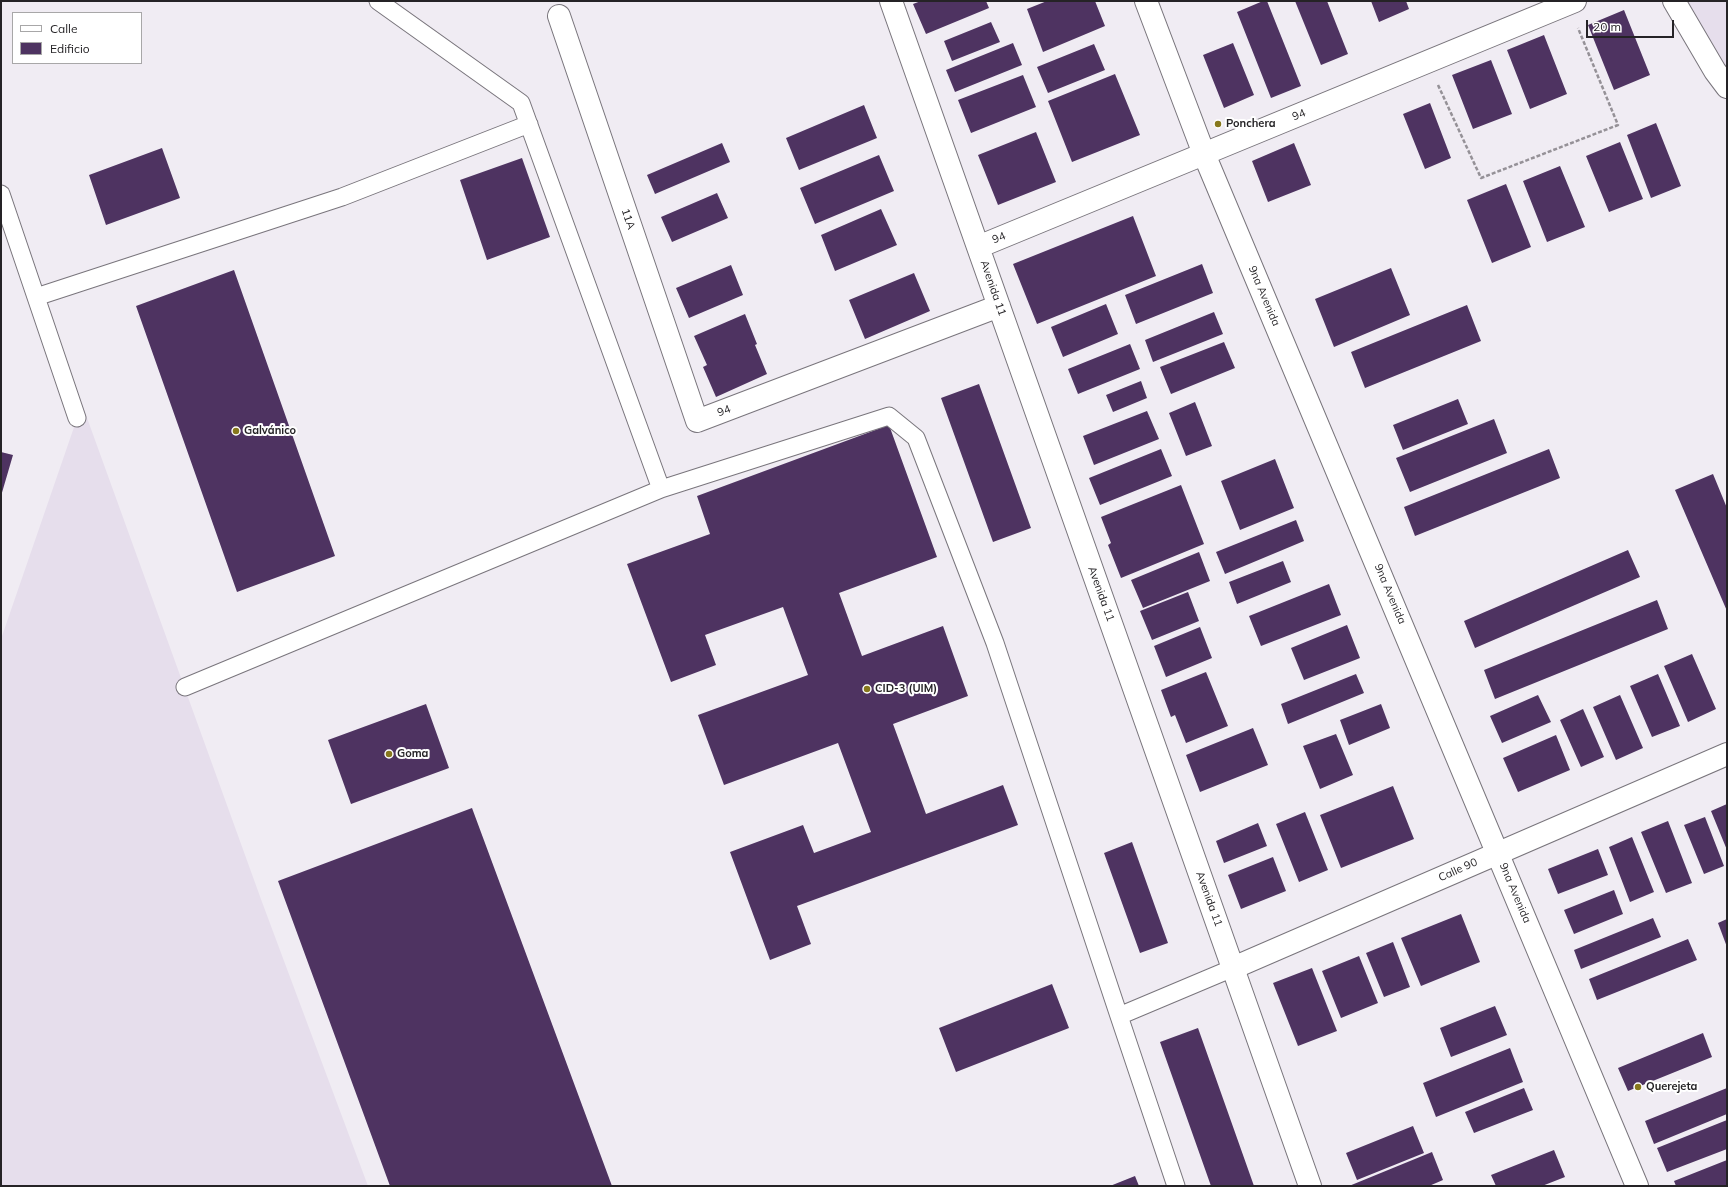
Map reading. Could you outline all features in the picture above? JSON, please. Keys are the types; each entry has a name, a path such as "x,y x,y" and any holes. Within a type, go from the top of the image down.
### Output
{"street":[{"name":"Avenida 11","path":"891,1 1310,1186"},
{"name":"9na Avenida","path":"1146,1 1204,154 1637,1186"},
{"path":"1674,1 1715,71 1727,87"},
{"name":"94","path":"978,247 1571,2"},
{"name":"11A","path":"558,16 697,422"},
{"name":"94","path":"697,422 999,306"},
{"name":"Calle 90","path":"1233,968 1727,754"}],"lane":[{"path":"378,1 521,103 661,489"},
{"path":"36,297 342,197 529,124"},
{"path":"3,203 77,418"},
{"path":"185,687 661,489 889,416 916,438 995,643 1176,1186"},
{"path":"1119,1016 1233,968"}],"path":[{"path":"1427,62 1481,178 1618,125 1571,2"}],"shaded area":[{"path":"1674,1 1727,1 1727,87"},
{"path":"82,404 262,902 368,1186 1,1186 1,639"}],"building":[{"path":"921,1 986,1 989,8 926,34 913,4"},
{"path":"1047,1 1095,1 1105,26 1043,52 1027,9"},
{"path":"1263,1 1267,1 1301,86 1271,98 1237,12"},
{"path":"1295,1 1327,1 1348,54 1321,65"},
{"path":"1371,1 1406,1 1409,9 1379,22"},
{"path":"1624,10 1650,75 1614,90 1588,25"},
{"path":"991,22 1000,42 952,61 944,41"},
{"path":"1544,35 1567,94 1530,109 1507,50"},
{"path":"1013,43 1022,65 955,92 946,70"},
{"path":"1233,43 1254,95 1224,108 1203,55"},
{"path":"1094,44 1105,70 1048,93 1037,67"},
{"path":"1491,60 1512,114 1473,129 1452,75"},
{"path":"1115,74 1140,135 1072,162 1048,101"},
{"path":"1023,75 1036,107 971,133 958,100"},
{"path":"1430,103 1451,158 1425,169 1403,114"},
{"path":"864,105 877,138 799,170 786,138"},
{"path":"1656,123 1681,186 1651,198 1627,135"},
{"path":"1036,132 1056,182 998,205 978,155"},
{"path":"1620,142 1643,199 1609,212 1586,156"},
{"path":"722,143 730,162 655,194 647,175"},
{"path":"1294,143 1311,185 1268,202 1252,161"},
{"path":"162,148 180,198 106,225 89,175"},
{"path":"879,155 894,191 815,224 800,188"},
{"path":"522,158 550,237 487,260 460,180"},
{"path":"1560,166 1585,227 1547,242 1523,181"},
{"path":"1506,184 1531,247 1492,263 1467,200"},
{"path":"717,193 728,218 672,242 661,217"},
{"path":"881,209 897,245 835,271 821,235"},
{"path":"1133,216 1156,276 1037,324 1013,264"},
{"path":"1202,264 1213,293 1136,324 1125,295"},
{"path":"731,265 743,295 689,318 676,288"},
{"path":"1391,268 1410,315 1334,347 1315,299"},
{"name":"Galvánico","path":"234,270 335,556 237,592 136,306"},
{"path":"914,273 930,311 865,339 849,300"},
{"path":"1106,304 1118,334 1063,357 1051,327"},
{"path":"1467,305 1481,341 1365,388 1351,352"},
{"path":"1214,312 1223,334 1153,362 1145,340"},
{"path":"745,314 757,344 755,345 767,374 716,397 703,367 707,365 694,336"},
{"path":"1224,342 1235,368 1171,394 1160,367"},
{"path":"1130,344 1140,369 1078,394 1068,369"},
{"path":"1141,381 1147,398 1113,412 1106,395"},
{"path":"979,384 1031,528 993,542 941,398"},
{"path":"1458,399 1468,424 1403,450 1393,425"},
{"path":"1195,402 1212,446 1186,456 1169,413"},
{"path":"1147,411 1159,439 1094,465 1083,436"},
{"path":"1494,419 1507,453 1410,492 1396,458"},
{"name":"CID-3 (UIM)","path":"889,425 937,557 839,593 862,656 943,626 968,696 893,724 926,814 1003,785 1018,825 797,906 811,944 770,960 730,852 803,825 814,853 871,832 838,743 724,785 698,715 808,675 783,607 705,635 716,665 671,682 627,564 710,534 697,496"},
{"path":"1161,449 1172,476 1100,505 1089,478"},
{"path":"1549,449 1560,478 1415,536 1404,507"},
{"path":"1,452 13,455 1,496"},
{"path":"1275,459 1294,508 1240,530 1221,481"},
{"path":"1713,474 1727,508 1727,611 1675,490"},
{"path":"1181,485 1204,544 1121,578 1108,545 1111,543 1101,517"},
{"path":"1296,520 1304,541 1225,574 1216,552"},
{"path":"1628,550 1640,577 1475,648 1464,621"},
{"path":"1199,552 1210,581 1143,608 1131,580"},
{"path":"1283,561 1291,582 1237,604 1229,582"},
{"path":"1329,584 1341,615 1261,646 1249,616"},
{"path":"1188,592 1199,621 1152,640 1140,611"},
{"path":"1657,600 1668,629 1495,699 1484,670"},
{"path":"1347,625 1360,658 1304,680 1291,648"},
{"path":"1200,627 1212,658 1166,677 1154,646"},
{"path":"1692,654 1716,709 1688,722 1664,666"},
{"path":"1206,672 1228,726 1186,743 1175,715 1171,717 1161,690"},
{"path":"1356,674 1364,693 1288,724 1281,704"},
{"path":"1658,674 1680,726 1652,737 1630,686"},
{"path":"1538,695 1551,722 1502,743 1490,716"},
{"path":"1620,695 1643,748 1616,760 1593,707"},
{"name":"Goma","path":"426,704 449,768 351,804 328,740"},
{"path":"1381,704 1390,728 1349,745 1340,720"},
{"path":"1583,709 1604,757 1581,767 1560,720"},
{"path":"1253,728 1268,765 1200,792 1186,755"},
{"path":"1336,734 1353,775 1320,789 1303,746"},
{"path":"1556,735 1570,770 1518,792 1503,758"},
{"path":"1393,786 1414,839 1341,868 1320,815"},
{"path":"1727,804 1727,850 1711,811"},
{"path":"472,808 612,1186 390,1186 278,881"},
{"path":"1305,812 1328,870 1299,882 1276,824"},
{"path":"1705,817 1724,866 1704,874 1684,825"},
{"path":"1668,821 1692,883 1666,893 1641,832"},
{"path":"1258,823 1267,846 1224,863 1216,841"},
{"path":"1632,837 1654,892 1630,902 1609,847"},
{"path":"1132,842 1168,943 1140,953 1104,853"},
{"path":"1598,849 1608,875 1558,894 1548,869"},
{"path":"1273,857 1286,891 1241,909 1228,875"},
{"path":"1614,890 1623,914 1574,934 1564,910"},
{"path":"1461,914 1480,962 1421,986 1401,938"},
{"path":"1653,918 1661,937 1581,969 1574,950"},
{"path":"1727,919 1727,947 1718,923"},
{"path":"1688,939 1697,960 1597,1000 1589,979"},
{"path":"1393,942 1410,987 1384,997 1366,953"},
{"path":"1359,956 1378,1003 1341,1018 1322,971"},
{"path":"1312,968 1337,1031 1298,1046 1273,983"},
{"path":"1052,984 1069,1028 956,1072 939,1028"},
{"path":"1495,1006 1507,1035 1451,1057 1440,1028"},
{"path":"1198,1028 1254,1186 1211,1186 1160,1042"},
{"path":"1703,1033 1712,1057 1628,1091 1618,1068"},
{"path":"1510,1048 1523,1082 1436,1117 1423,1083"},
{"path":"1524,1088 1533,1110 1474,1133 1465,1112"},
{"path":"1727,1088 1727,1114 1654,1144 1645,1121"},
{"path":"1727,1120 1727,1149 1667,1172 1657,1148"},
{"path":"1413,1126 1424,1153 1357,1180 1346,1153"},
{"path":"1554,1150 1565,1177 1542,1186 1496,1186 1491,1175"},
{"path":"1432,1152 1443,1180 1429,1186 1349,1186"},
{"path":"1727,1160 1727,1186 1676,1186 1674,1181"},
{"path":"1135,1176 1139,1186 1110,1186"}],"place":[{"name":"Ponchera","path":"1218,124"},
{"name":"Galvánico","path":"236,431"},
{"name":"CID-3 (UIM)","path":"867,689"},
{"name":"Goma","path":"389,754"},
{"name":"Querejeta","path":"1638,1087"}]}
